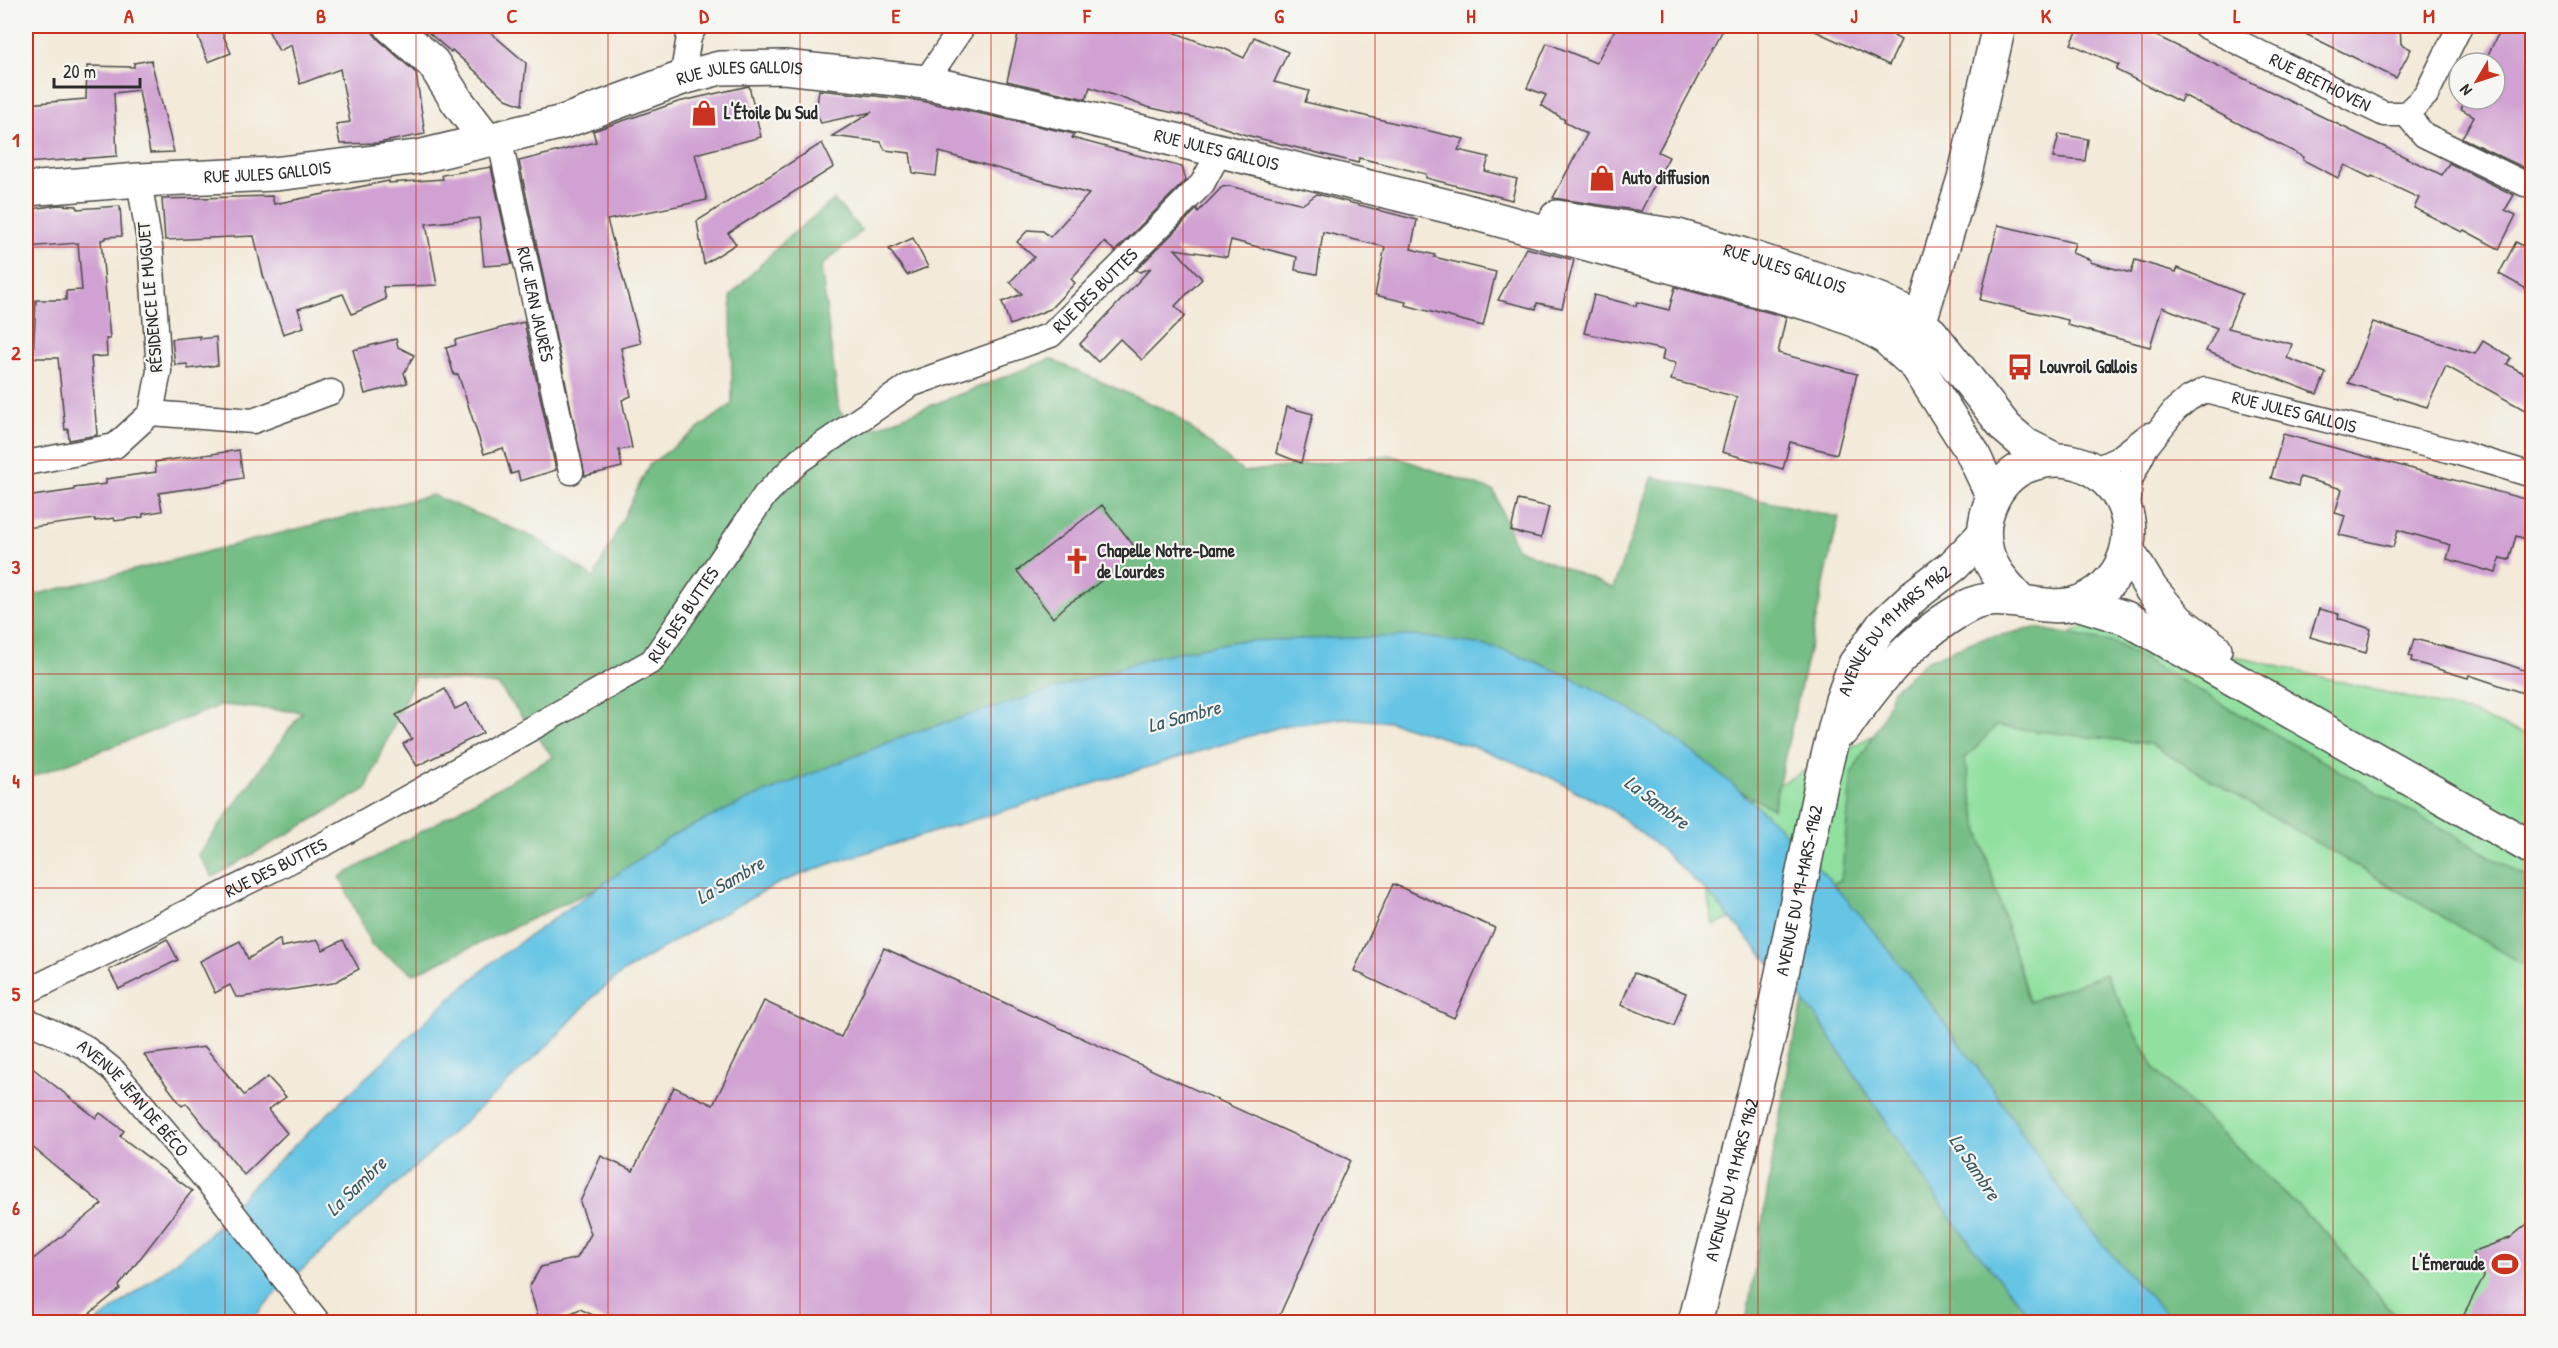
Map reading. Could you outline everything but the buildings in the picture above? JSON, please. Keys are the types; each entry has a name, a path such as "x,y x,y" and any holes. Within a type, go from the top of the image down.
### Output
{"street":[{"name":"RUE JEAN JAURÈS","path":"391,26 433,63 457,101 493,138 571,472"},
{"path":"682,78 689,37 695,26"},
{"path":"925,82 963,26"},
{"path":"1917,366 1916,341 1919,324 1964,178 1999,26"},
{"name":"RUE BEETHOVEN","path":"2205,26 2384,114 2406,114"},
{"path":"2460,26 2426,95 2406,114 2424,135 2525,184"},
{"name":"RUE JULES GALLOIS","path":"26,189 139,180 274,174 418,158 563,122 682,78 720,68 784,67 925,82 1451,207 1817,306 1857,321 1884,336 1917,366 1972,452 1993,497"},
{"name":"RUE DES BUTTES","path":"26,992 328,842 652,661 765,495 800,460 910,385 1051,335 1202,184 1220,151"},
{"name":"RÉSIDENCE LE MUGUET","path":"139,180 151,253 159,371 151,413"},
{"path":"1956,202 1947,277 1945,330 1956,363"},
{"name":"RUE JULES GALLOIS","path":"1451,207 1592,221 1678,236 1881,300 1905,312 1931,333 1956,363 1980,398 2006,428 2026,445 2054,459"},
{"path":"1568,238 1614,242 1736,269 1740,266 1744,255"},
{"name":"RUE JULES GALLOIS","path":"2128,514 2130,480 2146,447 2159,428 2188,399 2205,390 2456,452 2532,475"},
{"path":"26,463 115,446 151,413 253,421 331,392"},
{"path":"2094,470 2118,459 2159,428"},
{"path":"1833,745 1868,693 1899,657 1937,625 1970,605 1988,600 2020,600 2059,605 2078,603 2109,584 2121,568 2128,551 2130,532 2128,514 2114,489 2094,470 2074,462 2054,459 2033,463 2004,482 1993,497 1986,515 1984,534 1987,553 1995,571 2020,600"},
{"name":"AVENUE DU 19 MARS 1962","path":"1833,745 1842,700 1862,654 1883,625 1915,595 1954,565 1984,534"},
{"path":"2128,551 2151,589 2178,621 2220,654 2398,772"},
{"path":"2078,603 2126,618 2532,848"},
{"name":"AVENUE DU 19-MARS-1962","path":"1769,1036 1822,780 1833,745"},
{"name":"AVENUE JEAN DE BÉCO","path":"26,1020 82,1046 114,1071 223,1200 316,1320"},
{"name":"AVENUE DU 19 MARS 1962","path":"1695,1323 1769,1036"}],"green space":[{"path":"834,200 862,231 821,266 839,411 861,433 1050,359 1174,414 1243,472 1390,455 1494,491 1516,548 1613,588 1653,477 1839,517 1773,809 1521,670 757,813 414,974 372,946 340,877 553,757 498,685 415,677 366,789 213,877 198,855 302,712 222,705 26,779 26,597 432,495 535,538 594,578 649,465 732,404 731,295 785,240"},
{"path":"2093,622 2467,712 2532,737 2532,1322 2400,1322 2328,1235 2156,1071 2105,974 2029,1002 1979,832 1713,925 1694,828"},
{"path":"2035,628 2115,643 2532,880 2532,970 2150,744 1996,726 1965,759 1979,832 2029,1002 2105,974 2156,1071 2328,1235 2400,1322 1746,1322 1789,1059 1833,883 1841,880 1852,773 1883,718 1893,690 1926,661 1977,640"}],"water":[{"name":"La Sambre","path":"1415,636 1465,642 1502,650 1588,686 1658,726 1722,775 1781,830 1837,889 1890,951 1986,1080 2079,1215 2125,1270 2174,1322 2035,1322 1972,1246 1928,1185 1816,1016 1712,897 1661,849 1610,809 1546,775 1483,750 1391,722 1344,718 1283,726 835,862 779,883 696,928 622,973 593,997 549,1044 272,1297 250,1322 97,1322 207,1237 254,1184 435,1012 492,962 673,835 745,801 909,734 1158,656 1236,641"}],"place":[{"name":"L'Étoile Du Sud","path":"704,113"},
{"name":"Auto diffusion","path":"1602,178"},
{"name":"Louvroil Gallois","path":"2020,367"},
{"name":"Chapelle Notre-Dame de Lourdes","path":"1077,561"},
{"name":"L'Émeraude","path":"2505,1264"}]}
